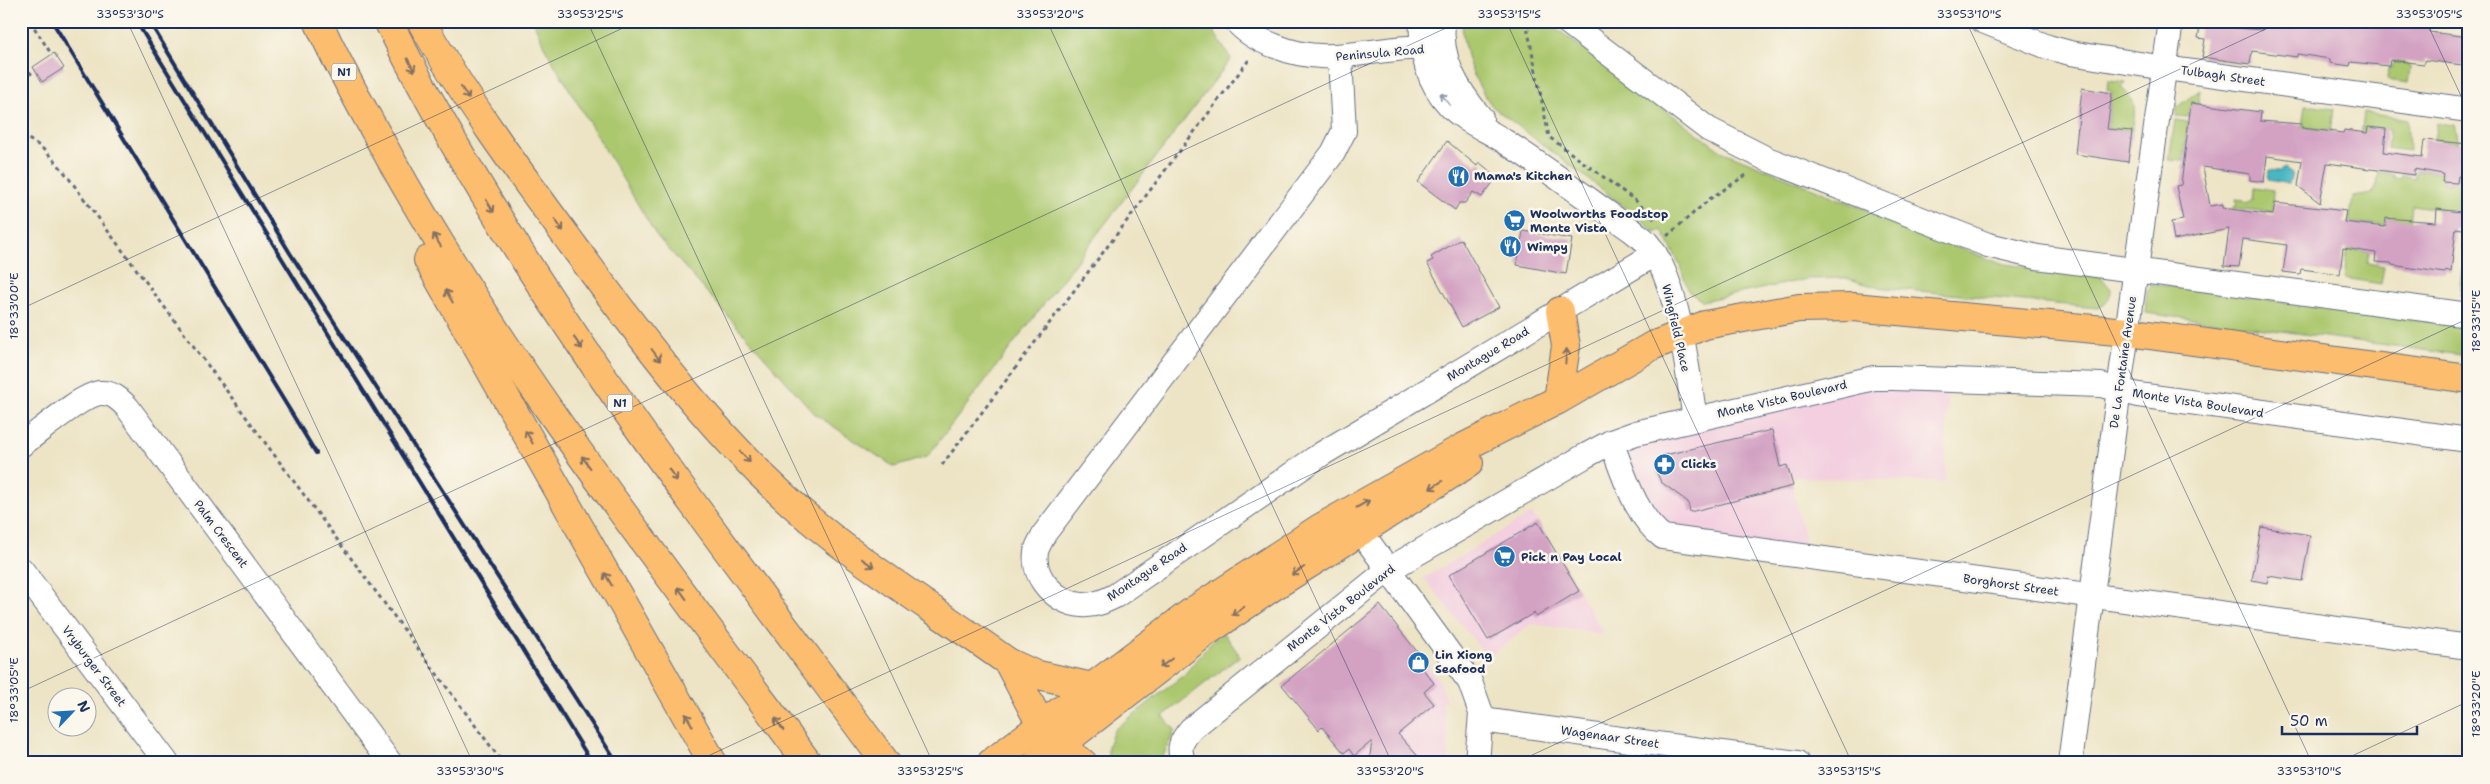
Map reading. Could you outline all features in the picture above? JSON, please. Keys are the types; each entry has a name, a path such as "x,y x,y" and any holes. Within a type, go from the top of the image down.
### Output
{"main road":[{"name":"N1","path":"388,21 434,109 487,201 570,330 640,432 886,763"},
{"path":"421,21 469,99 546,208 678,383 760,473 834,539 1008,662 1034,674 1092,687"},
{"name":"N1","path":"320,27 408,191 454,268 512,357 567,437 808,763"},
{"path":"320,27 343,92 380,173 712,763"},
{"path":"991,763 1193,611 1320,528 1462,448 1558,400 1652,346 1680,333 1705,325 1799,308 1853,307 2127,332 2469,379"},
{"path":"1558,400 1566,346 1560,311"},
{"path":"1037,763 1205,634 1470,462 1515,422"},
{"path":"1008,662 1041,725 1060,747 1084,763"}],"street":[{"name":"Peninsula Road","path":"1236,21 1262,41 1293,53 1340,58 1408,48 1432,48"},
{"path":"1422,21 1432,48"},
{"path":"1432,48 1442,21"},
{"path":"1566,21 1708,128 1767,159 1988,245 2037,257 2469,315"},
{"name":"Tulbagh Street","path":"1983,21 2048,47 2070,53 2469,110"},
{"name":"De La Fontaine Avenue","path":"2070,763 2094,596 2118,389 2171,21"},
{"name":"Wingfield Place","path":"1432,48 1458,88 1498,138 1647,242 1662,268 1680,333 1695,419"},
{"name":"Montague Road","path":"1340,58 1344,131 1339,143 1044,534 1036,551 1039,574 1045,585 1057,596 1083,605 1100,604 1115,596 1320,454 1655,254"},
{"name":"Monte Vista Boulevard","path":"1184,763 1180,751 1181,742 1187,733 1388,570 1611,442 1636,433 1874,378 2101,385 2152,398 2469,440"},
{"name":"Palm Crescent","path":"21,445 85,398 99,393 116,396 390,763"},
{"name":"Borghorst Street","path":"1611,442 1640,510 1651,528 1664,537 2469,647"},
{"path":"1320,528 1344,526 1361,532 1466,674 1477,697 1482,720 1477,763"},
{"name":"Vryburger Street","path":"21,569 167,763"},
{"name":"Wagenaar Street","path":"1482,720 1797,763"}],"path":[{"path":"30,21 50,52"},
{"path":"1526,21 1549,137 1636,201 1656,222"},
{"path":"942,465 1255,52"},
{"path":"21,58 34,77"},
{"path":"21,137 35,142 45,150 88,204 503,763"},
{"path":"1660,231 1664,240 1704,203 1750,173"}],"shaded area":[{"path":"1873,380 1948,381 1945,482 1791,477 1808,555 1664,536 1611,442"},
{"path":"1532,513 1604,634 1531,624 1488,658 1424,578"},
{"path":"1380,605 1440,682 1446,701 1442,702 1448,736 1449,763 1340,761 1344,753 1322,727 1319,730 1282,685"}],"green space":[{"path":"533,21 1207,21 1231,59 927,457 894,467 815,414 656,235 546,50"},
{"path":"1462,21 1546,21 1721,151 1998,263 2101,277 2111,289 2110,296 2104,305 2098,308 1876,287 1846,278 1808,279 1702,301 1689,292 1679,263 1662,230 1655,233 1641,219 1493,107 1470,67 1464,45"},
{"path":"2393,62 2404,63 2410,67 2408,83 2387,80 2388,68 2391,68"},
{"path":"2108,80 2125,82 2121,88 2130,97 2134,107 2132,131 2107,129 2112,93 2107,90"},
{"path":"2200,90 2198,104 2191,103 2189,117 2176,116 2177,107"},
{"path":"2305,105 2334,109 2331,132 2302,127"},
{"path":"2364,113 2407,119 2409,151 2387,148 2389,130 2368,127 2365,148 2358,163"},
{"path":"2175,120 2188,122 2183,161 2169,160"},
{"path":"2437,123 2454,125 2458,143 2434,139"},
{"path":"2417,170 2443,174 2442,182 2456,183 2458,176 2469,177 2469,213 2412,205 2410,221 2387,218 2386,225 2349,223 2353,197 2372,194 2377,185 2379,172 2394,175 2394,178 2401,179 2401,175 2415,178"},
{"path":"2254,187 2273,190 2272,212 2233,208 2237,203 2236,199 2244,200 2246,203 2253,200"},
{"path":"2348,247 2369,252 2367,263 2384,266 2381,284 2344,278"},
{"path":"2469,259 2469,299 2459,295 2462,272"},
{"path":"2152,284 2469,327 2469,356 2145,313 2147,291"},
{"path":"1224,633 1240,656 1163,716 1175,730 1163,756 1167,763 1108,763 1108,746 1114,730 1185,674 1211,642"}],"water":[{"path":"2285,168 2292,173 2289,184 2268,180 2269,170 2279,171"}],"building":[{"path":"2201,21 2229,21 2228,25 2235,25 2235,28 2262,30 2265,21 2374,21 2406,27 2407,21 2430,24 2429,32 2469,37 2469,66 2425,60 2424,64 2390,60 2389,66 2351,62 2350,66 2330,63 2330,59 2297,54 2297,57 2252,51 2250,64 2202,57 2205,39 2198,38"},
{"path":"54,53 64,68 42,82 33,67"},
{"path":"2082,88 2112,93 2107,129 2132,131 2128,162 2075,154"},
{"path":"2191,103 2261,112 2260,121 2302,124 2302,128 2343,133 2344,130 2367,133 2368,127 2386,129 2384,152 2422,157 2424,140 2469,144 2469,177 2458,176 2457,183 2442,182 2443,174 2414,169 2414,175 2327,163 2320,203 2298,186 2302,161 2267,156 2264,182 2250,180 2250,174 2203,167 2210,206 2223,204 2223,208 2273,215 2275,203 2346,211 2344,222 2385,227 2386,218 2436,222 2437,209 2469,213 2469,230 2456,228 2451,272 2446,270 2445,273 2375,262 2376,253 2343,248 2340,274 2301,269 2300,274 2283,272 2287,245 2243,239 2239,267 2224,266 2229,229 2174,240 2171,222 2183,220 2176,186 2181,185"},
{"name":"Mama's Kitchen","path":"1447,141 1477,166 1479,162 1497,177 1482,197 1473,192 1465,203 1459,203 1455,210 1418,182"},
{"path":"1523,231 1572,239 1566,274 1517,265"},
{"path":"1461,239 1499,307 1462,327 1427,263 1433,260 1431,257"},
{"path":"1772,430 1780,467 1787,465 1793,486 1690,512 1688,502 1661,482 1656,471 1665,455"},
{"path":"1538,522 1579,591 1536,617 1534,613 1488,640 1449,575"},
{"path":"2261,527 2310,535 2302,581 2268,576 2267,583 2252,580"},
{"path":"1380,605 1427,664 1422,668 1434,683 1424,692 1434,704 1398,734 1424,763 1369,763 1372,741 1354,756 1349,749 1344,753 1322,727 1319,730 1282,685"}],"railway":[{"path":"52,21 316,453"},
{"path":"136,21 592,763"},
{"path":"149,21 290,253 617,763"}],"place":[{"name":"Mama's Kitchen","path":"1458,176"},
{"name":"Woolworths Foodstop Monte Vista","path":"1514,221"},
{"name":"Wimpy","path":"1511,247"},
{"name":"Clicks","path":"1665,464"},
{"name":"Pick n Pay Local","path":"1505,557"},
{"name":"Lin Xiong Seafood","path":"1419,662"}]}
